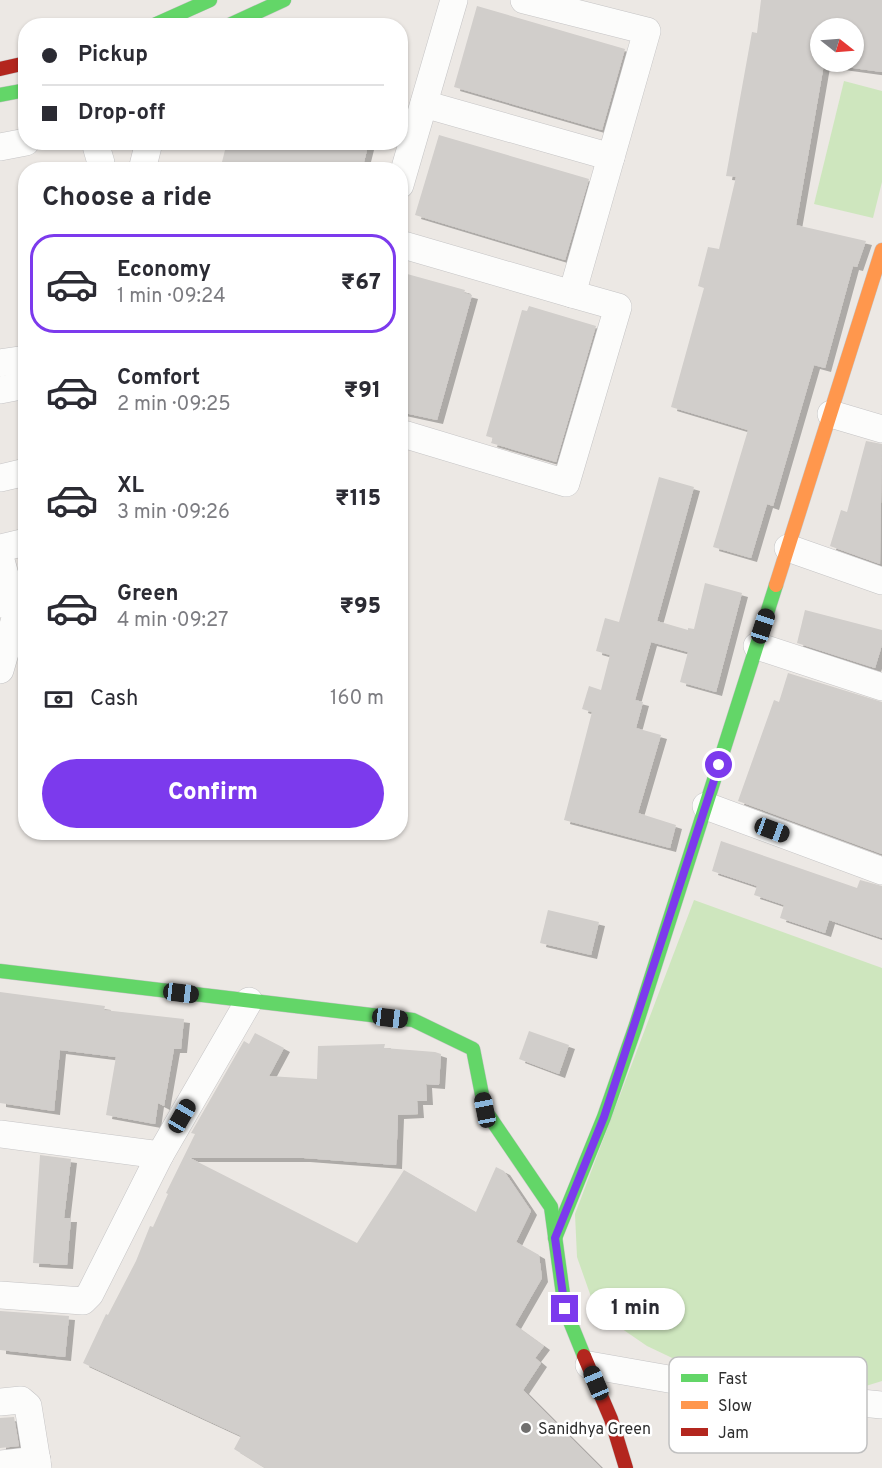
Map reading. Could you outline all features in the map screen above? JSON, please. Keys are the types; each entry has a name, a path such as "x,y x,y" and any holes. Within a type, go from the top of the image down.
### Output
{"street":[{"path":"161,18 174,7 210,0"},
{"path":"245,18 284,0"},
{"path":"407,162 454,0"},
{"path":"524,0 646,31 572,294"},
{"path":"0,69 18,65"},
{"path":"0,95 18,92"},
{"path":"424,104 611,157"},
{"path":"0,147 18,144"},
{"path":"408,246 618,307 566,483 408,435"},
{"path":"555,1238 604,1117 706,806 882,250"},
{"path":"0,363 18,360"},
{"path":"0,390 18,387"},
{"path":"831,414 882,429"},
{"path":"0,478 18,474"},
{"path":"0,548 18,544"},
{"path":"788,548 882,581"},
{"path":"0,557 7,585 5,598 0,604"},
{"path":"0,670 18,608"},
{"path":"757,646 882,687"},
{"path":"706,806 882,870"},
{"path":"0,971 413,1020 473,1049 485,1110 551,1207 565,1309 611,1419 626,1468"},
{"path":"0,1295 83,1301 90,1294 160,1155 249,1001"},
{"path":"0,1134 160,1155"},
{"path":"589,1365 669,1379"},
{"path":"0,1402 21,1400 28,1406 38,1464 0,1464"},
{"path":"867,1404 882,1405"}],"green space":[{"path":"844,81 882,91 882,182 873,218 814,204"},
{"path":"694,900 882,968 882,1381 867,1386 867,1357 670,1357 647,1346 596,1311 577,1257 575,1214"}],"building":[{"path":"761,0 882,0 882,72 864,70 864,18 810,18 810,72 823,72 796,225 866,241 857,267 853,266 825,368 814,365 773,506 767,504 751,558 713,547 748,430 671,407 704,288 698,286 708,247 719,249 736,177 726,176 752,32 757,33"},
{"path":"477,6 625,49 602,130 454,87"},
{"path":"439,135 589,179 565,260 415,215"},
{"path":"225,150 367,150 364,162 222,162"},
{"path":"408,274 465,290 464,293 472,295 437,420 408,414"},
{"path":"529,306 596,326 556,462 491,443 493,438 486,436 522,310 527,311"},
{"path":"866,441 882,444 880,564 830,546 841,510 847,512"},
{"path":"659,477 694,487 657,621 688,630 688,628 694,629 705,583 742,593 716,692 680,682 688,652 651,642 635,700 643,702 636,728 661,735 638,813 676,825 670,848 564,820 592,712 582,709 589,686 601,690 610,655 596,651 605,618 619,622"},
{"path":"805,610 882,630 882,645 875,668 797,643"},
{"path":"788,673 882,702 882,854 738,801 774,700 779,702"},
{"path":"721,841 857,888 860,880 882,886 882,938 829,920 825,933 780,918 784,905 754,895 757,886 712,871"},
{"path":"548,910 599,922 591,955 540,943"},
{"path":"0,992 105,1006 104,1010 184,1019 181,1049 174,1049 164,1106 158,1103 155,1124 106,1115 116,1057 60,1050 54,1111 0,1103"},
{"path":"529,1031 569,1045 559,1074 519,1059"},
{"path":"255,1033 284,1048 269,1076 317,1079 318,1046 385,1044 384,1048 441,1054 439,1085 426,1084 427,1101 417,1101 418,1114 398,1115 396,1165 304,1158 190,1158 357,1243 404,1170 476,1212 496,1167 504,1171 531,1211 516,1242 539,1255 542,1278 515,1325 544,1346 535,1358 541,1363 523,1390 601,1468 265,1468 234,1449 241,1436 83,1363 106,1314 108,1315 136,1261 150,1226 153,1227 168,1194 166,1193 195,1134 191,1133 244,1041 249,1044"},
{"path":"40,1155 71,1159 64,1218 71,1218 67,1265 33,1263"},
{"path":"0,1311 69,1316 65,1357 0,1350"},
{"path":"14,1417 19,1446 0,1448 0,1418"}],"traffic: fast":[{"path":"170,18 210,0"},
{"path":"245,18 284,0"},
{"path":"0,95 18,92"},
{"path":"555,1238 604,1117 636,1025 776,585"},
{"path":"0,971 413,1020 473,1049 485,1110 551,1207 565,1309 584,1356"}],"traffic: slow":[{"path":"776,585 882,250"}],"traffic: jam":[{"path":"0,69 18,65"},
{"path":"584,1356 611,1419 626,1468"}],"place":[{"name":"Sanidhya Green","path":"526,1428"}],"route":[{"path":"565,1309 555,1238 604,1117 636,1025 719,765"}]}
